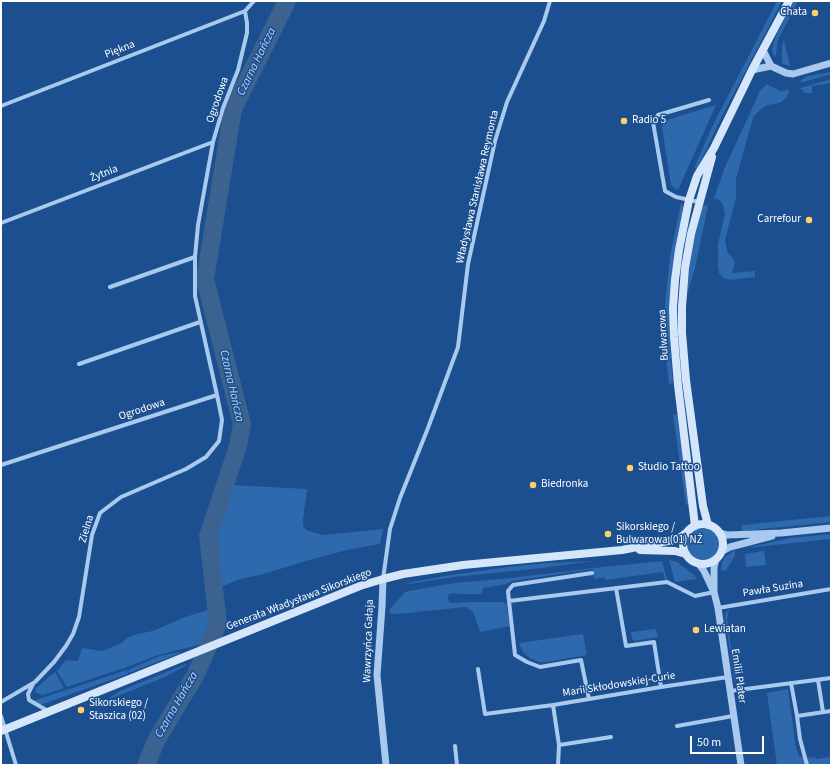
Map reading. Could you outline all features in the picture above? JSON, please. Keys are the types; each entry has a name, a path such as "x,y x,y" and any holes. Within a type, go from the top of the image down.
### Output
{"main road":[{"name":"Bulwarowa","path":"695,526 678,385 673,316 674,280 690,200 697,176 714,148 752,70 789,1"},
{"name":"Bulwarowa","path":"708,525 703,506 689,408 682,333 682,307 691,234 699,202 707,180 714,148"},
{"path":"701,524 708,525 719,533 722,542 721,552 716,559 708,563 698,563 686,554 683,544 686,533 695,526 701,524"},
{"name":"Generała Władysława Sikorskiego","path":"3,731 360,586 383,579 403,574 463,565 622,550 678,539 686,533"},
{"name":"Generała Władysława Sikorskiego","path":"622,550 675,551 686,554"}],"street":[{"path":"245,10 254,1"},
{"name":"Władysława Stanisława Reymonta","path":"428,428 458,347 468,264 495,141 507,102 544,21 550,1"},
{"name":"Piękna","path":"1,106 245,10"},
{"name":"Ogrodowa","path":"1,465 217,395 195,296 194,257 198,225 213,142 223,108 238,70 247,33 245,10"},
{"path":"763,50 771,66"},
{"path":"752,70 771,66 786,73 793,74 831,63"},
{"path":"699,202 676,197 665,191 653,122 658,115 709,100"},
{"name":"Żytnia","path":"1,223 213,142"},
{"path":"110,287 194,257"},
{"path":"79,364 200,322"},
{"name":"Zielna","path":"1,702 35,682 54,662 73,634 79,616 92,535 100,513 121,497 186,468 206,457 219,441 222,426 222,413 217,395"},
{"name":"Wawrzyńca Gałaja","path":"386,765 377,674 383,579 390,529 400,498 428,428"},
{"path":"719,533 726,535 781,533 831,528"},
{"path":"721,552 730,547 781,533"},
{"name":"Emilii Plater","path":"714,592 714,567 716,559"},
{"name":"Emilii Plater","path":"698,563 704,571 714,592 718,608 741,765"},
{"path":"589,699 581,660 540,667 515,655 508,591 513,585 592,573"},
{"path":"509,601 667,582 695,596 714,592"},
{"path":"616,588 626,646 654,642 661,687"},
{"name":"Pawła Suzina","path":"718,608 831,589"},
{"path":"478,669 485,714 553,705"},
{"name":"Marii Skłodowskiej-Curie","path":"558,765 559,745 553,705 728,677"},
{"path":"730,691 831,678"},
{"path":"818,680 823,712"},
{"path":"35,682 28,692 28,696 30,700 49,712"},
{"path":"791,683 800,739 807,765"},
{"path":"797,716 831,711"},
{"path":"1,716 3,731 16,765"},
{"name":"Emilii Plater","path":"677,726 733,716"},
{"path":"559,745 611,737"},
{"path":"455,746 457,765"}],"shaded area":[{"path":"777,1 782,1 722,116 697,169 694,168 712,127"},
{"path":"794,1 798,1 778,40 776,54 774,57 772,49 775,38"},
{"path":"784,40 791,67 782,63 782,45"},
{"path":"831,72 831,74 800,83 801,80 808,76"},
{"path":"831,79 831,83 812,86 812,93 805,93 800,88"},
{"path":"767,84 780,91 789,90 789,92 786,98 780,103 768,105 762,108 754,116 752,121 736,179 736,198 725,240 727,251 735,262 732,273 755,271 755,277 731,280 723,278 719,273 718,244 725,213 722,203 714,198 725,167 760,91"},
{"path":"716,105 678,190 675,189 671,185 662,127 663,123 667,120"},
{"path":"681,203 684,207 670,302 670,347 673,382 669,385 665,345 665,304 670,257"},
{"path":"706,205 708,206 695,268 686,298 692,247 701,207"},
{"path":"677,414 690,504 686,505 673,415"},
{"path":"231,485 307,489 303,520 303,526 306,530 323,535 383,529 380,544 347,550 313,559 237,580 221,587 214,561 212,541"},
{"path":"831,516 831,522 742,531 742,525"},
{"path":"703,524 717,530 723,544 717,558 703,564 689,558 683,544 689,530"},
{"path":"831,534 831,539 746,548 790,538"},
{"path":"735,550 735,556 727,569 726,567 727,570 721,571 722,563 725,557"},
{"path":"764,551 766,565 746,567 745,554"},
{"path":"669,560 677,562 697,579 675,582"},
{"path":"593,561 454,577 409,584 407,583 508,567 547,563"},
{"path":"662,561 667,579 665,580 663,572 605,580 605,577 594,579 593,569 513,581 506,584 483,588 482,593 480,594 452,593 448,595 449,602 452,603 503,602 506,604 510,626 480,632 474,614 471,610 465,607 397,614 389,613 390,609 405,592 409,591 454,583"},
{"path":"350,577 351,580 238,629 248,623"},
{"path":"211,609 213,617 209,635 198,645 158,655 67,687 57,671 66,660 78,661 82,648 102,651 120,644 127,638 137,634 153,631 185,617"},
{"path":"729,610 727,619 736,683 734,680 725,617 725,614"},
{"path":"656,629 658,637 634,641 632,638 631,632"},
{"path":"583,634 587,655 546,662 539,662 530,658 523,652 519,643"},
{"path":"179,652 181,653 129,673 128,670 160,656"},
{"path":"186,664 187,665 165,677 110,699 109,698 120,691"},
{"path":"127,670 128,674 43,704 37,704 33,701"},
{"path":"55,672 64,688 43,695 36,693 35,689"},
{"path":"788,689 796,748 799,756 808,758 815,757 816,759 830,757 831,762 827,765 777,765 767,693"}],"waterway":[{"name":"Czarna Hańcza","path":"146,765 157,739 196,674 218,624 208,536 238,446 242,424 205,279 233,109 287,1"}],"place":[{"name":"Chata","path":"815,13"},
{"name":"Radio 5","path":"624,121"},
{"name":"Carrefour","path":"809,220"},
{"name":"Studio Tattoo","path":"630,468"},
{"name":"Biedronka","path":"533,485"},
{"name":"Sikorskiego / Bulwarowa (01) NŻ","path":"608,534"},
{"name":"Lewiatan","path":"696,630"},
{"name":"Sikorskiego / Staszica (02)","path":"81,710"}]}
